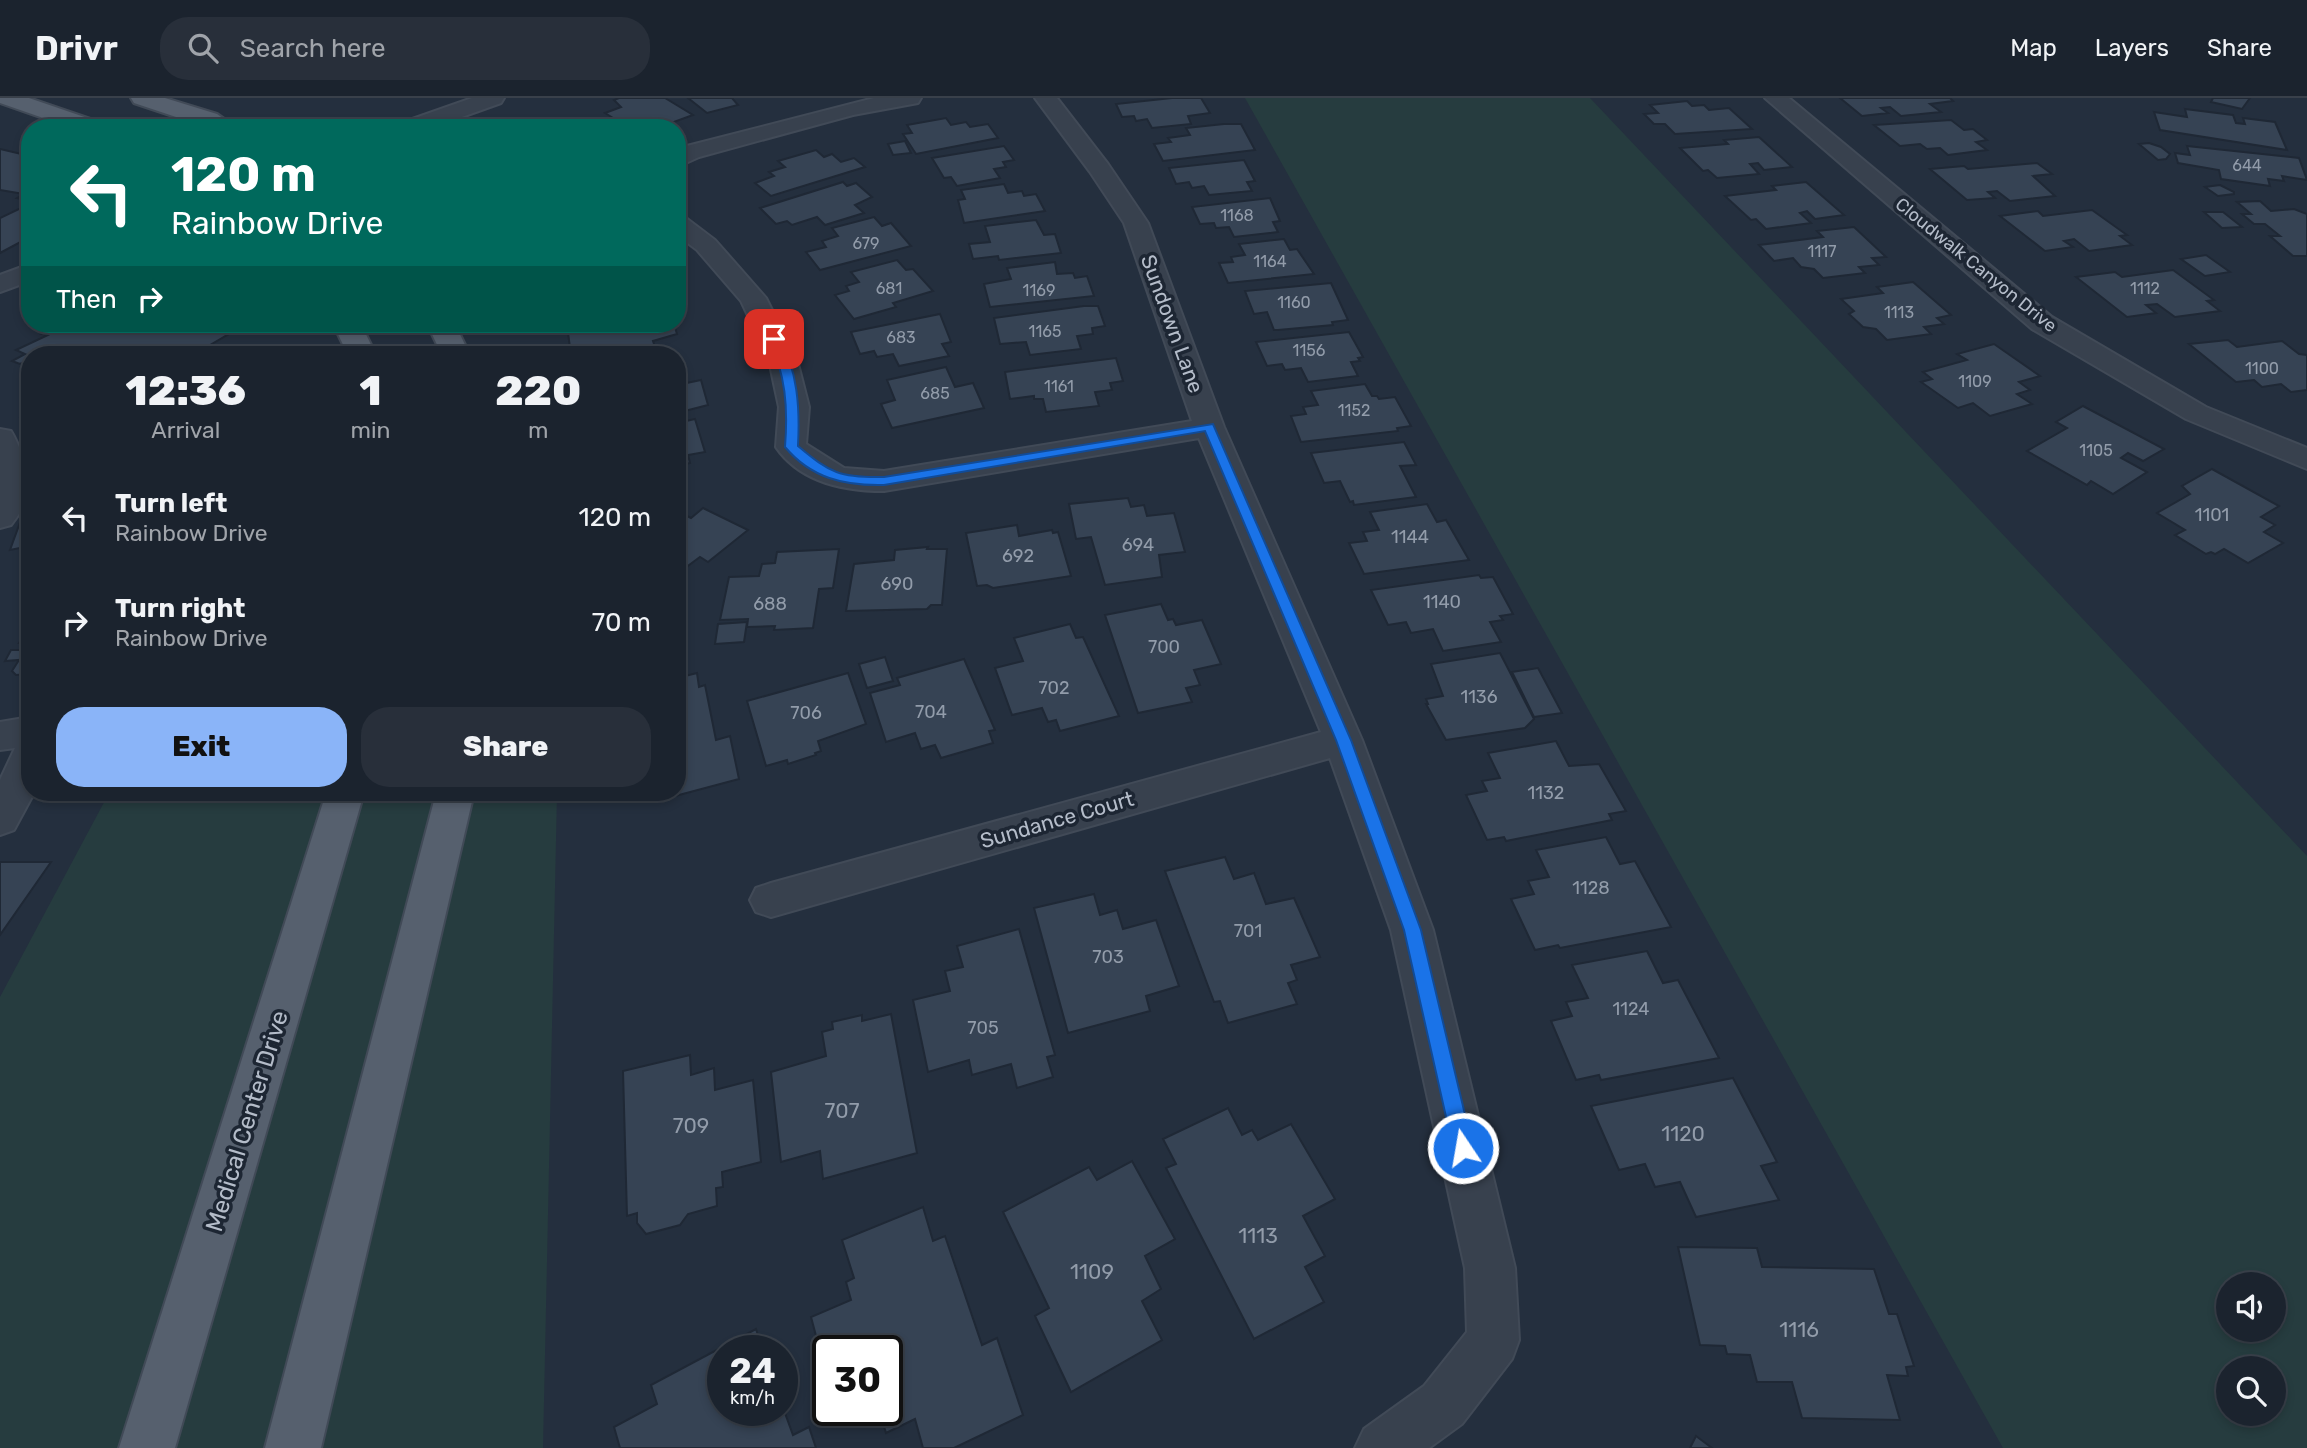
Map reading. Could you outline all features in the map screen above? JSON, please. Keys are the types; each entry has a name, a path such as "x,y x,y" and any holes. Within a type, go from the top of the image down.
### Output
{"main road":[{"path":"8,98 68,119"},
{"path":"142,98 209,119"},
{"name":"Medical Center Drive","path":"147,1448 343,801"},
{"path":"293,1448 453,801"}],"street":[{"path":"434,119 493,98"},
{"path":"686,155 851,109 910,98"},
{"name":"Sundown Lane","path":"1046,98 1100,169 1136,223 1209,427 1343,740 1412,930 1490,1268 1493,1340 1443,1405 1383,1448"},
{"name":"Cloudwalk Canyon Drive","path":"1776,98 2042,323 2196,413 2307,459"},
{"path":"686,230 706,244 753,298 783,360 794,407 791,447 820,472 854,482 884,481 1209,427"},
{"path":"0,284 21,276"},
{"path":"0,438 16,487 0,518"},
{"path":"0,736 21,732"},
{"name":"Sundance Court","path":"771,900 1343,740"},
{"path":"0,820 21,774"}],"green space":[{"path":"1245,98 1590,98 2307,856 2307,1448 2003,1448"},
{"path":"105,801 557,801 543,1448 0,1448 0,997"}],"building":[{"path":"665,98 693,115 682,119 615,119 605,113 621,107 614,100"},
{"path":"688,98 732,98 738,105 707,113"},
{"path":"1201,98 1210,113 1188,116 1191,124 1152,128 1147,119 1136,121 1134,116 1122,117 1116,104"},
{"path":"1840,98 1950,98 1953,101 1930,104 1941,112 1901,116 1890,107 1881,108 1888,113 1862,116"},
{"path":"2213,98 2250,98 2242,109 2211,102"},
{"path":"1687,101 1692,106 1704,105 1709,110 1729,108 1752,129 1675,134 1665,124 1654,124 1644,114 1658,113 1650,105"},
{"path":"2185,109 2233,115 2236,123 2245,124 2243,118 2275,122 2287,150 2160,130 2154,112 2187,117"},
{"path":"946,118 951,125 966,122 970,127 988,124 998,138 916,154 903,134 912,133 907,125"},
{"path":"1951,120 1964,130 1973,129 1987,140 1976,142 1987,150 1948,155 1940,148 1927,149 1920,144 1900,146 1874,125"},
{"path":"1241,124 1255,150 1163,161 1154,144 1171,142 1168,138 1190,135 1186,128"},
{"path":"1759,137 1792,167 1764,170 1758,163 1750,164 1759,174 1717,178 1708,170 1703,171 1680,148 1728,144 1724,140"},
{"path":"905,141 911,153 893,155 888,144"},
{"path":"2149,143 2170,154 2166,159 2158,160 2139,144"},
{"path":"1004,146 1014,160 1003,162 1006,167 994,169 1000,178 957,186 951,177 944,178 932,158"},
{"path":"2187,146 2299,158 2307,180 2282,176 2284,181 2268,179 2270,186 2221,179 2219,170 2178,163 2175,153 2190,155"},
{"path":"0,149 21,154 21,194 0,190"},
{"path":"816,150 824,157 832,154 841,162 854,158 865,167 771,196 755,183 774,176 769,172 785,167 778,161"},
{"path":"1244,160 1255,181 1247,182 1252,191 1209,195 1204,186 1192,188 1189,182 1176,184 1169,168"},
{"path":"2037,163 2052,174 2033,176 2055,196 2010,201 1997,191 1988,192 1995,198 1967,200 1930,169 1964,166 1968,169"},
{"path":"843,182 847,186 856,183 872,197 855,205 864,213 825,225 817,217 792,225 787,221 776,224 760,208"},
{"path":"1806,182 1844,215 1815,219 1807,211 1800,213 1811,223 1766,229 1756,219 1751,220 1725,196 1776,190 1772,186"},
{"path":"1004,184 1008,193 1022,191 1024,196 1036,194 1045,211 964,223 958,200 965,199 961,190"},
{"path":"2220,185 2234,194 2218,196 2205,187"},
{"path":"1270,198 1280,221 1273,222 1278,232 1234,237 1229,227 1216,228 1214,223 1200,224 1192,207"},
{"path":"2260,201 2271,211 2294,209 2307,214 2307,256 2293,256 2270,236 2280,236 2265,224 2254,224 2242,214 2251,214 2237,202"},
{"path":"21,208 21,242 0,253 0,218"},
{"path":"2092,210 2127,235 2120,236 2132,245 2089,251 2074,239 2064,241 2073,247 2045,251 2000,216 2038,211 2043,216"},
{"path":"2204,212 2223,212 2242,227 2222,228"},
{"path":"874,217 882,226 891,223 911,246 820,270 806,252 826,247 822,241 838,236 832,228"},
{"path":"1036,220 1044,235 1055,234 1061,253 999,260 998,256 973,259 969,244 990,242 985,226"},
{"path":"1854,227 1886,257 1872,258 1879,265 1859,267 1865,273 1823,278 1814,269 1801,267 1793,258 1774,261 1759,245 1823,237 1817,231"},
{"path":"1284,239 1290,250 1297,249 1314,274 1228,283 1219,263 1233,262 1231,257 1245,255 1239,244"},
{"path":"2206,255 2230,272 2205,276 2181,259"},
{"path":"897,260 906,270 913,269 933,291 893,303 896,307 854,319 835,295 849,291 846,286 859,282 851,272"},
{"path":"1055,262 1057,274 1073,273 1075,278 1087,276 1094,296 990,307 984,284 1011,279 1007,268"},
{"path":"2173,270 2214,300 2207,301 2220,311 2175,317 2157,304 2146,305 2156,313 2127,317 2076,277 2115,272 2122,277"},
{"path":"1913,282 1951,315 1937,318 1944,324 1924,327 1931,334 1887,340 1876,329 1863,327 1849,314 1854,311 1841,299 1883,293 1877,287"},
{"path":"1331,283 1348,320 1332,322 1333,325 1274,330 1267,312 1254,314 1245,291"},
{"path":"1098,306 1105,326 1092,328 1093,334 1077,336 1081,349 1030,355 1026,342 1000,344 994,318"},
{"path":"940,314 951,342 942,344 949,356 899,366 893,354 877,357 874,351 860,354 851,332"},
{"path":"1349,332 1363,357 1358,358 1360,361 1351,362 1358,376 1308,382 1301,368 1285,370 1282,364 1267,366 1256,342"},
{"path":"568,333 677,334 653,341 655,346 570,346"},
{"path":"42,334 227,335 208,346 25,346 48,335"},
{"path":"2228,340 2237,347 2282,341 2299,354 2307,355 2307,390 2291,392 2281,384 2262,387 2254,380 2236,382 2189,344"},
{"path":"1994,344 2040,376 2019,382 2030,390 2017,394 2032,404 1990,416 1973,403 1958,408 1921,382 1932,379 1923,372 1967,360 1957,354"},
{"path":"21,356 21,364 12,361"},
{"path":"1116,358 1123,381 1110,383 1112,390 1095,392 1099,406 1046,412 1043,399 1034,399 1034,396 1010,399 1005,372"},
{"path":"946,367 955,387 973,383 984,408 892,428 881,404 895,400 887,380"},
{"path":"701,380 708,405 686,411 686,383"},
{"path":"1365,384 1372,396 1379,399 1395,397 1411,426 1397,428 1398,431 1301,442 1291,416 1306,414 1303,407 1318,405 1311,391"},
{"path":"2083,406 2164,449 2143,461 2128,453 2121,458 2147,472 2113,494 2091,481 2087,485 2027,451 2067,428 2056,422"},
{"path":"695,419 705,452 688,455 690,463 686,464 686,421"},
{"path":"1404,442 1416,465 1400,466 1416,497 1354,505 1340,481 1324,483 1311,453"},
{"path":"2212,469 2279,506 2261,517 2275,525 2264,532 2283,543 2248,563 2224,549 2215,554 2206,554 2175,535 2185,530 2157,513 2190,494 2182,486"},
{"path":"1128,498 1131,507 1144,505 1147,516 1174,513 1185,552 1159,555 1162,577 1105,585 1091,537 1076,539 1069,504"},
{"path":"1427,504 1437,522 1446,520 1469,560 1364,574 1349,543 1367,541 1363,532 1379,530 1370,512"},
{"path":"703,508 748,530 708,562 700,557 686,567 686,516 691,518"},
{"path":"21,520 21,548 10,550"},
{"path":"1017,525 1019,536 1052,530 1053,533 1058,532 1071,576 993,588 987,585 977,586 966,533"},
{"path":"928,547 927,549 947,549 942,605 931,605 927,609 846,611 854,564 894,560 895,550"},
{"path":"839,549 833,588 819,589 813,628 774,630 775,626 747,627 748,619 720,620 729,577 759,576 762,564 775,563 777,552"},
{"path":"1479,575 1481,578 1493,577 1513,614 1500,616 1503,620 1490,622 1501,642 1443,651 1433,629 1411,633 1406,622 1388,625 1371,590"},
{"path":"1161,604 1168,620 1173,619 1176,625 1202,620 1221,664 1194,670 1200,685 1186,688 1192,702 1138,713 1105,615"},
{"path":"747,622 744,642 715,644 718,624"},
{"path":"1070,624 1076,638 1083,637 1119,716 1060,731 1056,720 1048,722 1042,708 1012,715 995,668 1023,661 1014,638"},
{"path":"11,650 21,650 21,675 16,675 12,671 19,660 5,661"},
{"path":"1500,653 1534,719 1525,728 1446,740 1426,704 1426,699 1443,696 1431,664"},
{"path":"885,657 893,681 867,688 859,664"},
{"path":"964,659 995,730 989,731 993,743 941,758 935,745 921,749 915,733 886,742 870,693 900,685 897,678"},
{"path":"1538,668 1562,713 1534,717 1512,672"},
{"path":"697,673 699,687 705,685 716,740 730,736 739,779 686,793 686,676"},
{"path":"848,673 866,724 818,741 821,751 815,753 816,755 788,764 787,760 766,766 747,701"},
{"path":"1556,741 1569,766 1599,764 1626,811 1609,814 1612,820 1506,841 1504,837 1487,840 1466,795 1487,791 1482,781 1500,778 1488,753"},
{"path":"1606,837 1620,864 1635,861 1671,927 1560,948 1558,945 1535,950 1511,899 1534,894 1528,881 1549,877 1536,850"},
{"path":"1225,857 1234,879 1254,873 1266,904 1294,898 1320,957 1291,965 1297,980 1288,983 1297,1004 1228,1023 1220,1001 1214,1002 1165,871"},
{"path":"0,862 51,862 0,935"},
{"path":"1094,894 1100,915 1117,910 1123,929 1156,920 1179,986 1146,996 1150,1011 1068,1033 1034,908"},
{"path":"1019,929 1055,1055 1047,1057 1053,1077 1017,1088 1011,1064 972,1075 969,1060 928,1072 913,1000 950,991 945,971 963,967 957,946"},
{"path":"1647,951 1663,983 1678,980 1719,1058 1601,1080 1599,1075 1576,1080 1551,1021 1572,1016 1566,1002 1588,998 1572,965"},
{"path":"891,1014 917,1153 823,1179 820,1151 781,1162 771,1072 826,1056 822,1032 833,1029 832,1022 862,1015 862,1021"},
{"path":"690,1055 691,1075 714,1068 715,1090 753,1080 761,1162 722,1172 723,1187 716,1188 717,1206 688,1214 680,1225 646,1234 637,1223 637,1213 627,1216 623,1071"},
{"path":"1733,1078 1777,1162 1761,1166 1779,1200 1696,1217 1680,1182 1655,1187 1645,1164 1619,1170 1591,1106"},
{"path":"1228,1108 1242,1135 1252,1130 1258,1140 1291,1124 1335,1199 1303,1216 1325,1256 1305,1267 1324,1302 1254,1339 1166,1168 1176,1164 1163,1139"},
{"path":"1132,1161 1175,1239 1145,1256 1161,1289 1142,1301 1162,1340 1071,1392 1035,1316 1049,1308 1003,1212 1089,1167 1097,1180"},
{"path":"923,1207 933,1241 945,1236 982,1345 997,1338 1023,1415 954,1448 923,1448 915,1419 903,1425 903,1335 816,1335 811,1317 851,1300 846,1282 854,1278 842,1240"},
{"path":"1678,1247 1757,1248 1762,1267 1874,1269 1889,1314 1897,1314 1914,1366 1906,1367 1908,1376 1887,1375 1900,1420 1802,1418 1792,1382 1757,1382 1750,1355 1727,1354 1725,1346 1700,1345"},
{"path":"756,1329 758,1335 745,1335"},
{"path":"707,1355 707,1426 790,1426 793,1435 809,1427 816,1448 620,1448 614,1427 657,1404 651,1385"},
{"path":"884,1426 900,1426 886,1433"},
{"path":"1696,1436 1712,1448 1690,1448"}],"route":[{"path":"774,339 781,353 794,407 791,447 820,472 854,482 884,481 1209,427 1343,740 1412,930 1463,1148"}]}
